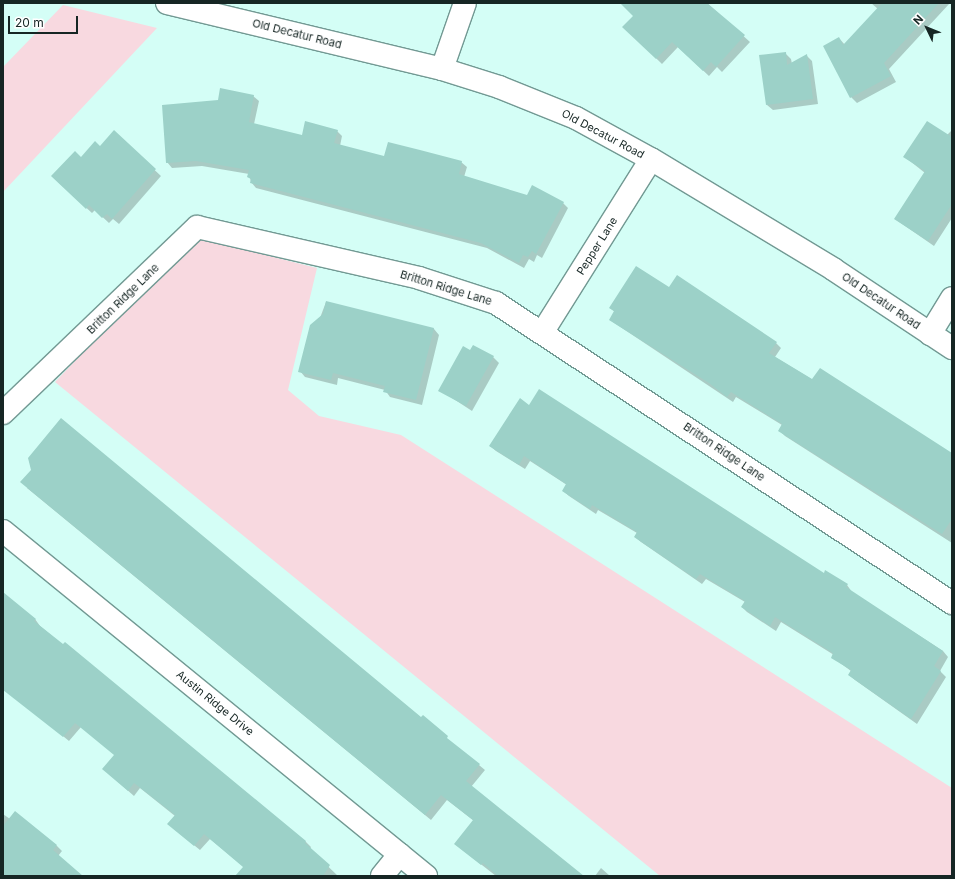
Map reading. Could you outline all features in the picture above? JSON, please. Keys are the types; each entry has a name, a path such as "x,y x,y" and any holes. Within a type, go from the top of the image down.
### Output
{"street":[{"name":"Old Decatur Road","path":"167,3 442,68 499,87 576,118 651,159 833,269 952,348"},
{"path":"442,68 465,3"},
{"name":"Pepper Lane","path":"542,333 651,159"},
{"name":"Britton Ridge Lane","path":"3,413 197,227 419,278 496,303 952,603"},
{"path":"930,334 952,298"},
{"name":"Austin Ridge Drive","path":"3,531 426,876"},
{"path":"382,876 400,854"}],"shaded area":[{"path":"63,5 157,28 3,192 3,67"},
{"path":"202,239 317,268 288,390 319,416 401,435 952,788 952,876 660,876 55,382 190,240"}],"building":[{"path":"620,3 707,3 745,35 716,67 711,62 703,71 672,42 656,59 622,27 633,16"},
{"path":"882,3 939,3 884,63 891,76 850,98 823,46 839,37 843,45"},
{"path":"786,52 787,65 807,54 813,99 766,105 759,55"},
{"path":"220,88 254,95 249,122 302,135 305,121 338,130 334,143 384,156 388,142 420,150 462,161 459,174 527,195 532,185 564,202 536,254 532,251 528,257 523,255 519,263 481,243 250,183 251,179 247,177 249,170 196,161 166,163 162,105 218,100"},
{"path":"927,121 952,137 952,204 928,241 894,219 925,171 903,157"},
{"path":"114,130 156,169 112,219 107,214 102,218 89,205 86,209 51,176 75,151 81,157 95,141 100,146"},
{"path":"636,266 669,287 677,275 777,342 769,353 812,379 820,368 952,453 952,519 942,534 778,431 782,424 731,392 727,397 709,383 609,320 614,311 609,308"},
{"path":"326,301 434,328 416,400 383,392 385,386 333,373 331,380 298,372 310,325 323,314"},
{"path":"473,345 494,356 466,406 438,391 463,346 470,350"},
{"path":"539,389 824,573 825,570 848,584 846,587 943,651 934,666 941,671 911,719 848,675 851,670 831,658 833,653 775,617 770,626 741,607 745,601 700,574 696,579 634,537 637,532 592,505 590,509 562,491 566,484 524,456 519,465 489,446 520,398 529,405"},
{"path":"61,418 421,717 423,715 448,736 447,738 480,764 466,781 584,876 498,876 483,863 481,865 454,844 473,820 441,795 425,815 20,482 31,470 28,458"},
{"path":"3,592 36,619 34,621 63,644 65,642 306,841 305,843 330,865 323,876 235,876 243,867 204,834 194,846 167,824 175,815 134,783 128,791 102,769 114,755 75,723 63,737 3,690"},
{"path":"15,811 57,845 53,850 83,876 3,876 3,826"}]}
